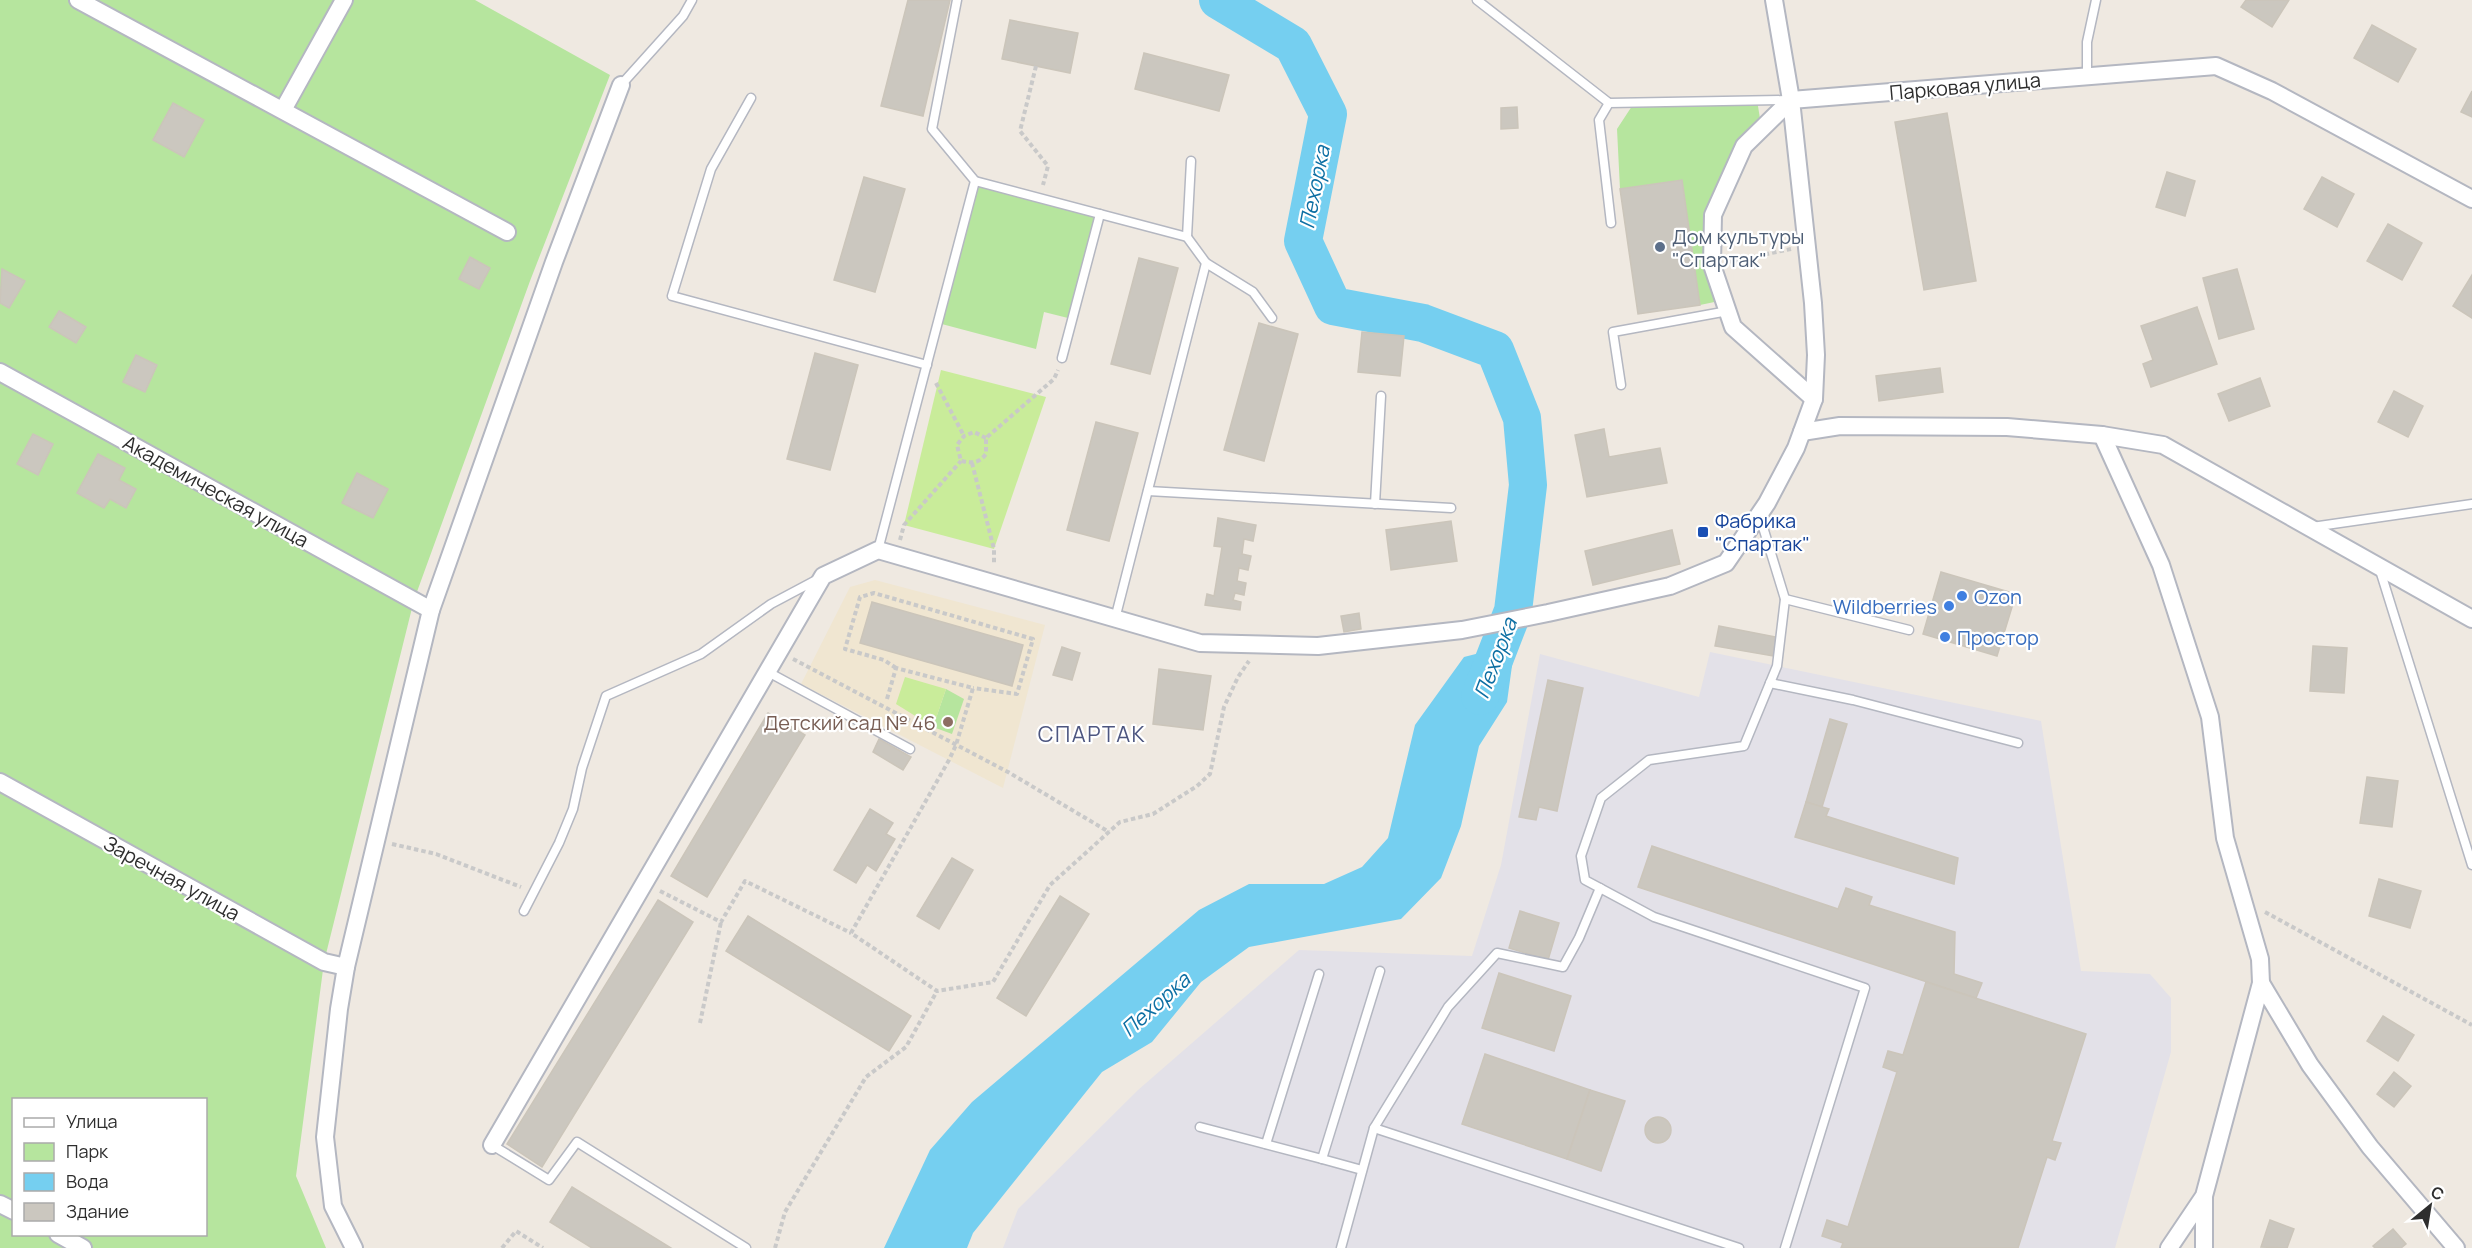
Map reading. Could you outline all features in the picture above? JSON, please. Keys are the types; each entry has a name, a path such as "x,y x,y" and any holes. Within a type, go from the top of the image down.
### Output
{"street":[{"path":"78,0 507,232"},
{"path":"283,110 344,0"},
{"path":"492,1145 823,576 878,550 1200,643 1318,646 1462,630 1548,613 1670,586 1726,562 1759,514 1796,448 1814,399 1816,355 1807,246 1791,100 1774,0"},
{"name":"Парковая улица","path":"1791,100 2216,66 2272,91 2472,199"},
{"path":"354,1248 333,1206 325,1137 339,1009 346,968 431,610 554,261 621,85"},
{"path":"1791,100 1744,146 1713,215 1712,265 1733,327 1814,399"},
{"name":"Академическая улица","path":"1,374 431,610"},
{"path":"1802,432 1840,426 2007,427 2102,435 2163,445 2472,619"},
{"path":"2102,435 2161,565 2210,717 2225,838 2260,959 2261,983 2204,1196 2204,1248"},
{"name":"Заречная улица","path":"0,782 324,962 346,968"},
{"path":"2261,983 2310,1065 2370,1147 2456,1248"},
{"path":"2169,1248 2204,1196"},
{"path":"62,1236 83,1248"}],"lane":[{"path":"621,85 683,16 692,0"},
{"path":"957,0 932,129 975,181 1187,237 1206,262 1253,292 1272,318"},
{"path":"1477,0 1609,103 1791,100"},
{"path":"2087,76 2087,42 2096,0"},
{"path":"751,98 711,169 672,296 927,365"},
{"path":"1609,103 1599,120 1611,223"},
{"path":"1187,237 1191,161"},
{"path":"878,550 975,181"},
{"path":"1062,358 1100,214"},
{"path":"1115,619 1206,262"},
{"path":"1621,385 1613,332 1728,311"},
{"path":"1375,504 1381,396"},
{"path":"1148,491 1451,508"},
{"path":"2308,527 2472,504"},
{"path":"1759,514 1785,600 1776,666 1744,746 1648,760 1601,798 1581,856 1585,879 1654,918 1865,988 1785,1248"},
{"path":"2379,567 2472,865"},
{"path":"524,911 559,843 573,809 582,768 606,696 701,654 771,604 823,576"},
{"path":"1785,600 1909,630"},
{"path":"768,672 910,749"},
{"path":"1770,683 1853,700 2018,743"},
{"path":"1341,1248 1374,1128 1448,1007 1497,953 1563,967 1579,938 1600,888"},
{"path":"1322,1159 1380,971"},
{"path":"1266,1144 1319,974"},
{"path":"1200,1127 1362,1170"},
{"path":"1374,1128 1739,1248"},
{"path":"492,1145 549,1180 577,1142 746,1248"}],"path":[{"path":"1036,66 1020,131 1048,166 1039,198"},
{"path":"1712,265 1807,246"},
{"path":"961,460 972,463 980,461 986,454 986,438 1054,379 1062,358"},
{"path":"927,365 964,436"},
{"path":"961,460 957,445 964,436 974,432 986,438"},
{"path":"896,555 904,525 961,460"},
{"path":"972,463 994,549"},
{"path":"874,593 1033,639 1017,694 973,688 896,668 884,660 844,649 860,597 874,593"},
{"path":"700,1023 721,922 745,881 850,933 937,991 993,982 1050,885 1120,822 1153,814 1197,786 1210,774 1224,708 1238,676 1252,658 1271,644"},
{"path":"779,652 957,745 1109,832"},
{"path":"887,699 896,668"},
{"path":"850,933 957,745 973,688"},
{"path":"376,841 436,854 533,892"},
{"path":"644,883 721,922"},
{"path":"2243,900 2472,1025"},
{"path":"775,1248 785,1212 866,1077 906,1047 937,991"},
{"path":"502,1248 516,1231 543,1248"}],"shaded area":[{"name":"Детский сад № 46","path":"875,580 1045,625 1003,788 801,684 850,587"},
{"path":"1710,652 2041,721 2081,971 2150,974 2171,998 2171,1052 2115,1248 1003,1248 1018,1209 1138,1090 1299,950 1472,956 1501,865 1540,654 1699,697"}],"green space":[{"path":"0,0 475,0 610,75 530,281 414,600 324,962 296,1176 326,1248 0,1248"},
{"path":"1757,100 1762,131 1713,215 1724,300 1700,305 1682,180 1620,189 1617,129 1634,103"},
{"path":"975,181 1100,214 1072,319 1044,312 1036,349 938,323"},
{"path":"941,370 1046,397 994,549 904,525"},
{"path":"905,677 946,689 933,727 896,704"},
{"path":"946,689 964,699 952,734 933,727"}],"water":[{"path":"1515,644 1507,702 1479,746 1461,826 1441,878 1401,919 1249,947 1201,982 1152,1042 1102,1072 973,1233 967,1248 884,1248 930,1150 972,1102 1199,910 1249,884 1324,884 1362,867 1388,838 1415,725 1464,657"}],"building":[{"path":"908,0 950,0 923,116 881,106"},
{"path":"2246,0 2289,0 2272,27 2241,7"},
{"path":"1010,20 1078,33 1070,73 1002,59"},
{"path":"2372,25 2416,49 2398,82 2354,58"},
{"path":"1144,53 1229,75 1219,111 1135,89"},
{"path":"2472,91 2472,117 2461,112"},
{"path":"173,103 204,120 184,157 153,140"},
{"path":"1517,107 1518,128 1501,129 1501,108"},
{"path":"1947,113 1976,281 1924,290 1895,122"},
{"path":"2167,172 2195,181 2185,216 2156,207"},
{"path":"864,177 905,189 875,292 834,280"},
{"path":"2322,177 2354,194 2337,227 2304,209"},
{"name":"Дом культуры \"Спартак\"","path":"1682,180 1700,305 1638,314 1620,189"},
{"path":"2388,224 2422,243 2402,280 2367,261"},
{"path":"470,257 490,268 479,289 459,279"},
{"path":"1139,258 1178,268 1150,374 1111,364"},
{"path":"2,269 25,281 9,308 0,303"},
{"path":"2237,269 2254,329 2219,339 2203,278"},
{"path":"2472,275 2472,318 2453,306"},
{"path":"2197,307 2217,364 2151,387 2143,364 2153,360 2141,326"},
{"path":"59,311 86,327 76,343 49,327"},
{"path":"1259,323 1298,334 1264,461 1224,450"},
{"path":"1362,332 1404,336 1400,376 1358,372"},
{"path":"815,353 858,365 830,470 787,459"},
{"path":"136,355 157,365 145,392 123,382"},
{"path":"1940,368 1943,392 1879,401 1876,376"},
{"path":"2260,378 2270,406 2229,421 2218,394"},
{"path":"2394,391 2423,406 2408,437 2378,422"},
{"path":"1096,422 1138,433 1109,541 1067,530"},
{"path":"1604,429 1609,457 1660,448 1667,483 1587,497 1575,435"},
{"path":"33,434 53,444 38,475 17,464"},
{"path":"98,454 125,468 119,480 136,489 126,508 110,499 104,508 77,493"},
{"path":"357,473 388,489 373,518 342,503"},
{"path":"1218,518 1256,525 1253,541 1244,539 1242,554 1251,556 1248,570 1239,568 1237,581 1246,583 1244,595 1235,593 1233,600 1241,602 1240,610 1205,605 1207,594 1214,596 1222,547 1214,546"},
{"path":"1451,521 1457,561 1391,570 1386,530"},
{"path":"1672,530 1680,564 1593,585 1585,551"},
{"path":"1941,572 2016,594 1997,656 1923,634"},
{"path":"872,602 1023,645 1012,686 860,643"},
{"path":"1359,613 1361,629 1344,632 1341,616"},
{"path":"1719,626 1776,637 1773,656 1715,646"},
{"path":"2313,646 2347,648 2344,693 2310,691"},
{"path":"1062,647 1080,653 1072,680 1053,675"},
{"path":"1159,669 1211,676 1203,730 1153,724"},
{"path":"1548,680 1583,688 1557,811 1539,807 1536,820 1519,817"},
{"path":"768,713 805,735 707,897 671,876"},
{"path":"1830,719 1847,724 1822,807 1806,802"},
{"path":"879,739 911,757 903,770 873,752"},
{"path":"2367,777 2398,781 2392,827 2360,823"},
{"path":"1806,802 1829,809 1826,816 1958,858 1954,884 1795,837"},
{"path":"870,809 893,823 886,834 895,839 876,871 867,865 856,883 834,870"},
{"path":"1652,846 1838,909 1846,888 1872,897 1869,905 1955,932 1954,974 1982,983 1976,998 1638,887"},
{"path":"952,858 973,870 939,929 917,916"},
{"path":"2379,879 2421,891 2410,928 2369,916"},
{"path":"1060,896 1089,914 1026,1016 997,998"},
{"path":"658,900 693,922 542,1167 507,1144"},
{"path":"1520,911 1559,923 1548,960 1509,948"},
{"path":"748,916 911,1016 889,1051 726,951"},
{"path":"1499,973 1571,996 1554,1051 1482,1028"},
{"path":"1926,982 2086,1034 2052,1141 2061,1143 2055,1160 2047,1157 2018,1248 1841,1248 1843,1243 1822,1236 1827,1220 1848,1227 1897,1072 1883,1067 1888,1051 1903,1055"},
{"path":"2383,1016 2414,1035 2398,1061 2367,1041"},
{"path":"1485,1054 1590,1090 1567,1159 1462,1124"},
{"path":"2394,1072 2411,1086 2394,1107 2377,1094"},
{"path":"1590,1090 1625,1101 1601,1171 1567,1159"},
{"path":"1658,1117 1667,1121 1671,1130 1667,1139 1658,1143 1649,1139 1645,1130 1649,1121"},
{"path":"572,1187 671,1248 592,1248 550,1222"},
{"path":"2270,1220 2294,1229 2287,1248 2261,1247"},
{"path":"2393,1229 2406,1244 2401,1248 2375,1248 2373,1246"}],"waterway":[{"name":"Пехорка","path":"1218,0 1293,45 1328,114 1303,241 1333,306 1423,323 1495,350 1522,418 1528,485 1513,611 1480,696"}],"place":[{"name":"Дом культуры \"Спартак\"","path":"1660,247"},
{"name":"Фабрика \"Спартак\"","path":"1703,532"},
{"name":"Ozon","path":"1962,596"},
{"name":"Wildberries","path":"1949,606"},
{"name":"Простор","path":"1945,637"},
{"name":"Детский сад № 46","path":"948,722"}],"district":[{"name":"СПАРТАК","path":"1092,734"}]}
